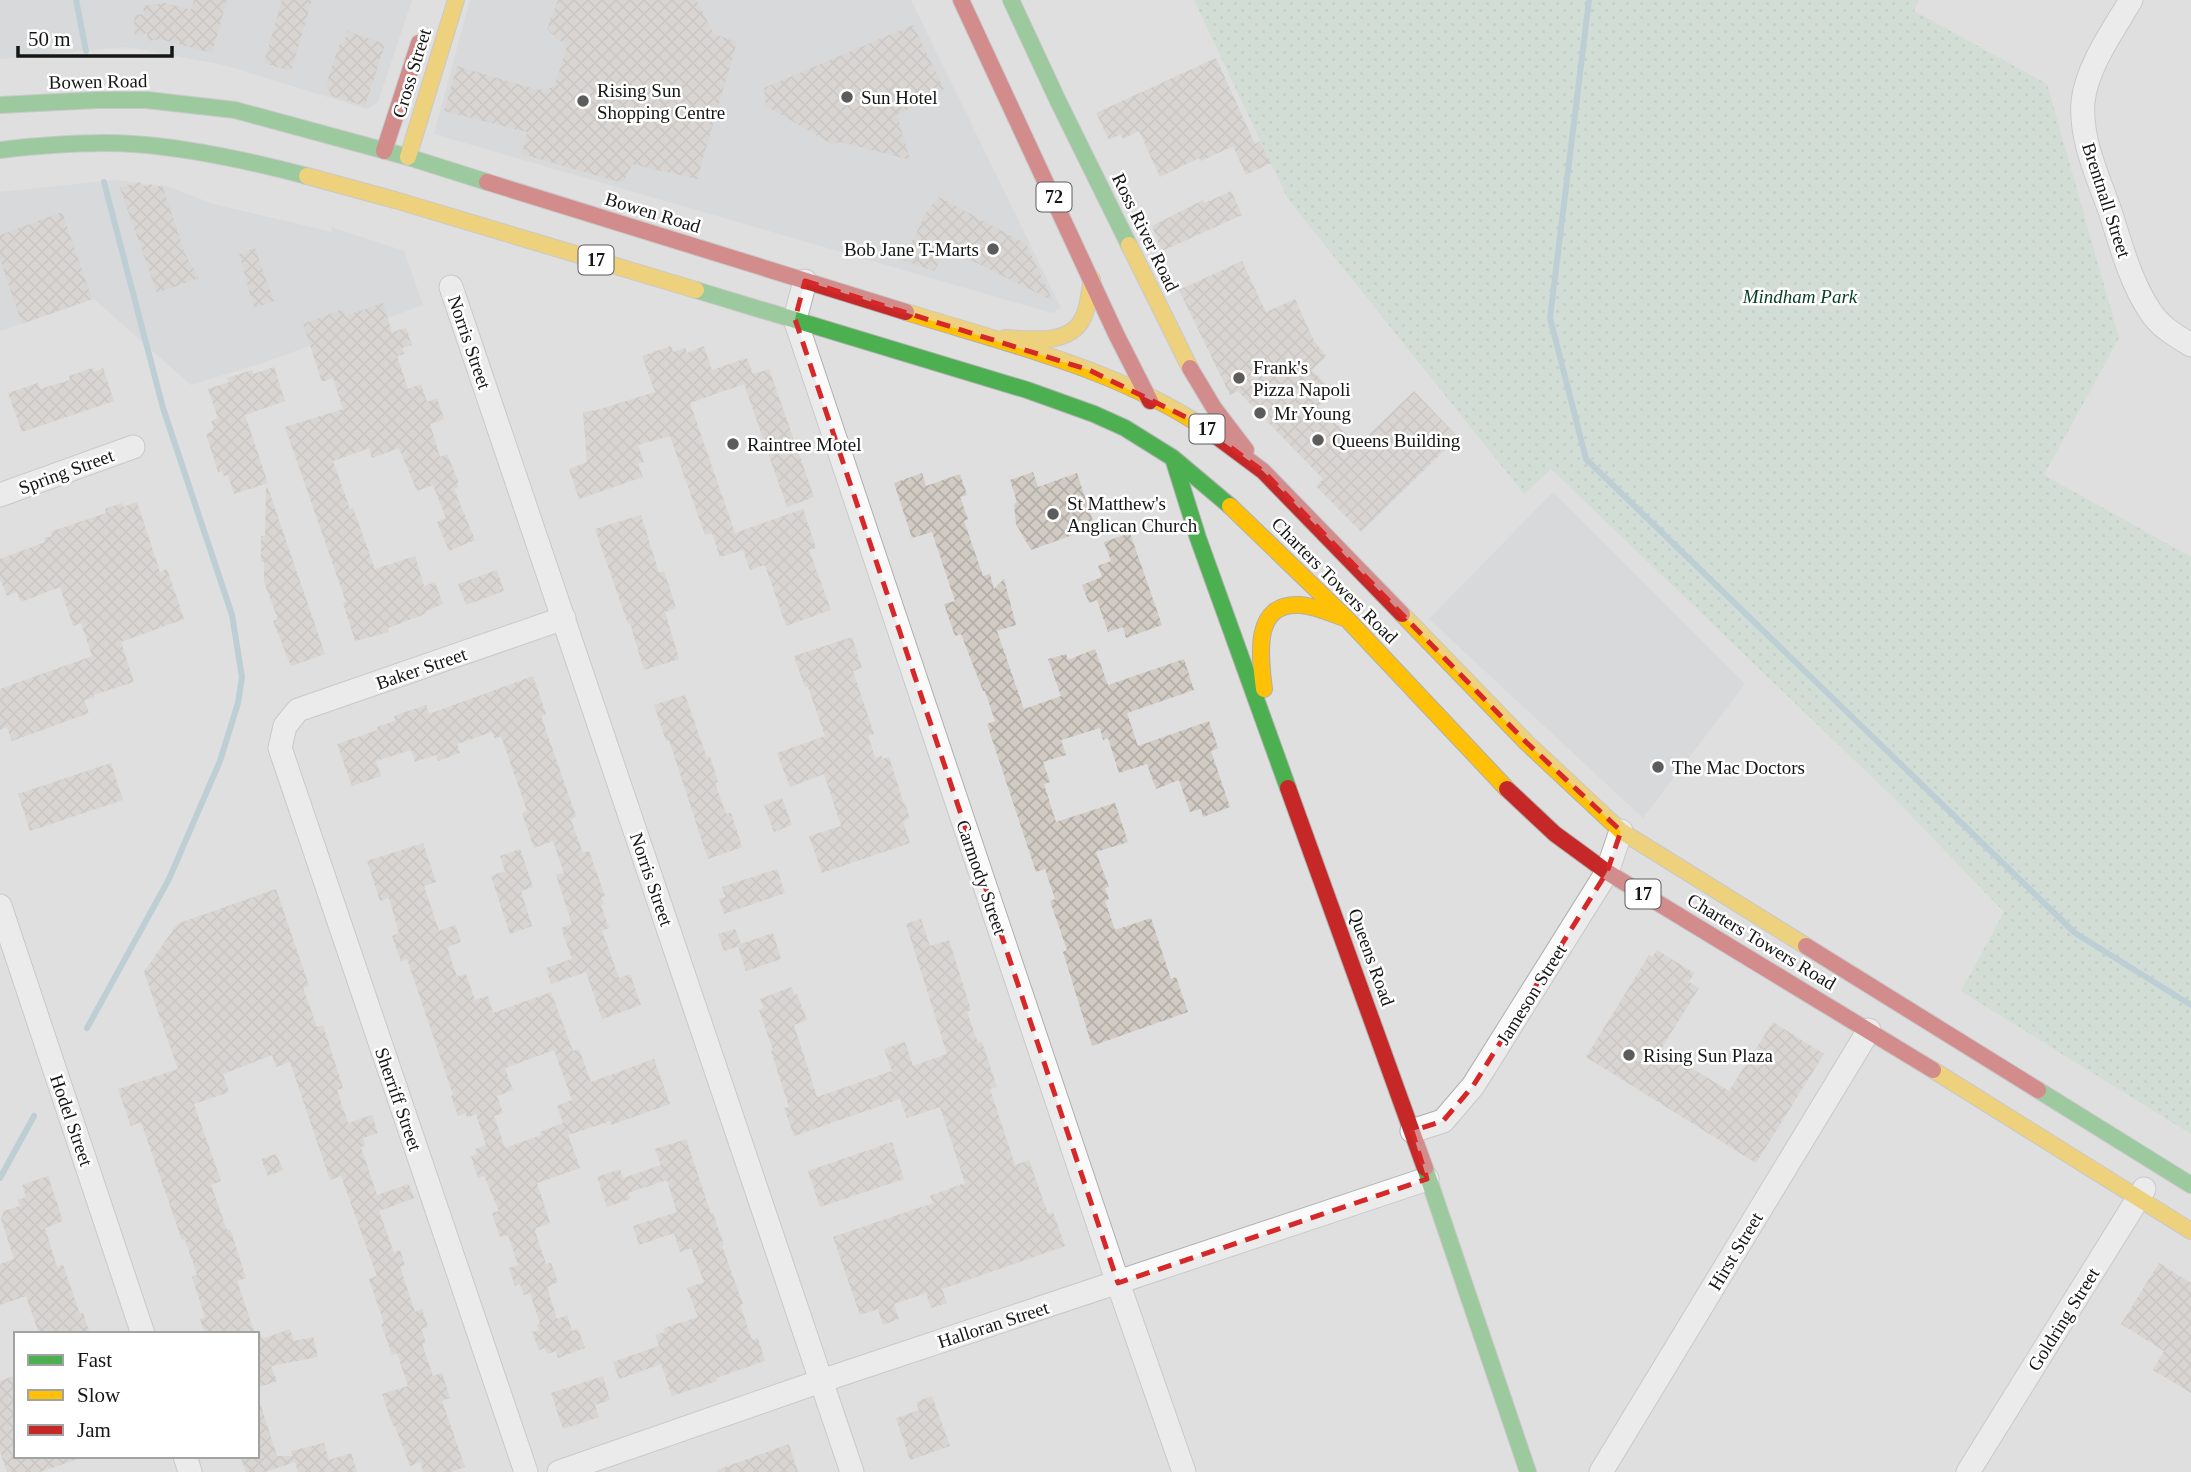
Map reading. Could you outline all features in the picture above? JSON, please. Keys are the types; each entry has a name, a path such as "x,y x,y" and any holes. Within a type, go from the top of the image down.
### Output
{"main road":[{"name":"Cross Street","path":"407,163 456,0"},
{"name":"72","path":"961,0 1116,334 1147,394"},
{"name":"Ross River Road","path":"1011,0 1190,368 1227,425 1263,471"},
{"name":"Cross Street","path":"383,156 424,28"},
{"name":"Bowen Road","path":"0,105 147,100 207,106 265,117 383,156 805,281 1089,370 1147,394 1216,435 1263,471"},
{"name":"17","path":"0,150 51,144 133,144 244,161 373,188 1027,390 1125,428 1172,458"},
{"path":"992,339 1067,335 1082,321 1092,279"},
{"path":"1147,394 1157,418"},
{"path":"1166,436 1172,458"},
{"name":"Charters Towers Road","path":"1172,458 1221,497 1347,619 1507,789 1555,834 1607,872 1869,1030 2191,1231"},
{"name":"Queens Road","path":"1172,458 1198,538 1412,1131 1528,1472"},
{"name":"Charters Towers Road","path":"1263,471 1526,742 1621,831 2191,1185"},
{"path":"1268,733 1261,649 1266,620 1277,608 1294,604 1347,619"}],"street":[{"name":"Brentnall Street","path":"2131,0 2090,77 2083,100 2084,124 2090,152 2131,276 2151,314 2167,330 2191,345"},
{"path":"795,319 805,281"},
{"name":"Norris Street","path":"451,286 852,1472"},
{"name":"Carmody Street","path":"795,319 1118,1283 1184,1472"},
{"name":"Spring Street","path":"0,495 133,447"},
{"name":"Baker Street","path":"285,726 298,710 564,618"},
{"name":"Sherriff Street","path":"285,726 280,748 526,1472"},
{"name":"Jameson Street","path":"1412,1131 1443,1121 1473,1086 1607,872 1621,831"},
{"name":"Hodel Street","path":"0,906 142,1332"},
{"name":"Hirst Street","path":"1601,1472 1869,1030"},
{"name":"Goldring Street","path":"1968,1472 2158,1165"},
{"name":"Halloran Street","path":"559,1472 821,1381 1427,1179"}],"highlighted area":[{"path":"805,281 1089,370 1196,422 1263,471 1526,742 1621,831 1607,872 1473,1086 1443,1121 1412,1131 1427,1179 1118,1283 795,319"}],"shaded area":[{"path":"0,0 412,0 378,102 367,109 224,65 127,47 0,59"},
{"name":"Rising Sun Shopping Centre","path":"470,0 911,0 1061,308 1052,313 434,134"},
{"path":"116,180 169,187 213,204 332,232 331,227 404,251 423,305 265,362 191,385 94,299 0,331 0,192"},
{"path":"1553,492 1745,684 1643,818 1429,619"}],"green space":[{"name":"Mindham Park","path":"1194,0 1919,0 1914,11 2047,84 2119,338 2044,475 2191,557 2191,1134 1961,991 2004,912 1898,802 1551,469 1524,494 1288,199"}],"building":[{"path":"194,0 227,0 212,53 160,39 148,41 147,33 135,36 134,15 144,14 143,6 165,3 191,10"},
{"path":"282,0 312,0 291,71 264,63"},
{"name":"Rising Sun Shopping Centre","path":"558,0 696,0 714,34 737,42 697,179 632,164 623,183 522,154 527,132 444,111 457,66 538,90 554,87 567,47 547,29"},
{"name":"Sun Hotel","path":"913,25 944,89 897,115 910,160 841,142 832,144 766,106 764,88"},
{"path":"347,31 385,44 365,106 332,96 326,85 340,42 344,43"},
{"path":"1216,58 1255,144 1260,141 1271,163 1246,175 1233,146 1201,161 1199,158 1160,177 1139,131 1123,139 1121,134 1109,140 1096,113"},
{"path":"140,182 142,187 151,184 154,188 162,185 185,254 199,278 157,293 120,188"},
{"path":"1231,191 1242,215 1162,251 1152,226 1203,200 1205,203"},
{"path":"939,197 1026,244 1053,301 947,248 934,271 903,260 927,211"},
{"path":"62,212 92,299 22,324 0,259 0,235"},
{"path":"255,248 274,301 254,308 239,254"},
{"path":"1242,261 1266,312 1295,299 1314,341 1326,356 1312,370 1333,392 1318,407 1358,445 1414,391 1458,437 1361,532 1316,486 1323,479 1238,391 1230,395 1179,290"},
{"path":"383,303 392,332 406,328 412,345 402,348 404,354 397,356 408,389 421,384 427,402 437,398 444,419 430,424 440,457 447,454 459,483 454,489 475,540 449,551 437,522 446,518 433,485 417,491 399,448 372,458 369,448 333,461 375,569 415,556 424,586 435,582 443,604 388,628 389,632 355,641 343,603 346,602 285,427 343,409 333,378 322,382 303,324 343,309 345,316"},
{"path":"671,346 673,352 685,348 687,353 704,346 712,370 747,358 753,374 769,369 814,497 787,507 744,384 690,403 735,533 803,509 816,548 809,550 831,610 786,626 765,565 750,570 743,550 720,557 712,533 705,535 670,436 638,445 644,462 638,464 643,477 579,499 569,469 587,462 583,412 655,392 642,356"},
{"path":"274,367 285,401 245,415 268,483 234,494 228,475 224,476 222,471 218,472 206,434 213,431 211,421 218,418 208,389 229,382 227,378"},
{"path":"92,368 94,372 103,368 114,401 22,432 8,393 38,383 40,389 70,380 69,376"},
{"name":"St Matthew's Anglican Church","path":"1033,472 1038,487 1077,473 1095,527 1031,550 1016,524 1014,504 1017,502 1010,480"},
{"path":"922,473 926,486 960,474 967,495 960,497 968,519 964,521 983,576 990,574 994,589 1004,579 1016,625 997,631 1024,709 1061,696 1048,659 1066,654 1068,660 1095,649 1108,685 1184,659 1194,690 1127,713 1138,746 1209,721 1218,748 1211,751 1230,807 1203,817 1201,809 1190,812 1179,780 1156,789 1147,764 1119,773 1108,738 1103,740 1100,728 1061,740 1066,755 1043,762 1050,782 1044,784 1056,822 1115,803 1128,842 1096,852 1109,887 1105,888 1109,899 1105,901 1115,930 1151,918 1171,979 1176,977 1188,1012 1092,1046 1063,952 1067,950 1050,901 1055,899 1045,869 1036,872 987,724 995,721 985,691 961,634 955,636 944,604 955,601 932,532 912,538 894,483"},
{"path":"268,488 325,654 291,666 273,621 278,619 264,582 264,562 261,562 261,536 265,536"},
{"path":"137,502 160,572 167,569 184,619 121,642 134,682 84,700 89,713 12,741 7,727 0,730 0,689 92,656 81,623 73,626 60,587 21,602 17,592 7,596 0,578 0,559 45,542 44,538 52,536 50,532 106,513 105,509 122,503 123,507"},
{"path":"641,515 659,573 664,571 676,608 665,612 679,659 644,670 630,623 628,624 595,529"},
{"path":"1130,533 1162,625 1126,638 1123,627 1108,632 1097,600 1089,603 1082,585 1102,577 1098,566 1111,561 1104,542"},
{"path":"497,570 504,591 466,605 458,584"},
{"path":"852,637 862,668 853,671 874,734 868,736 875,758 889,757 910,818 903,821 910,843 822,873 809,836 841,826 824,774 790,787 777,753 825,736 794,656"},
{"path":"533,676 546,714 541,716 576,816 571,820 583,853 589,851 605,896 601,897 604,904 601,905 609,928 602,931 619,978 630,974 641,1005 602,1019 586,972 551,984 546,968 572,959 561,928 572,924 556,875 564,873 553,841 534,848 522,813 527,811 501,736 495,739 492,732 457,744 460,753 438,761 436,755 415,762 411,750 376,761 381,776 352,786 337,744 378,730 377,727 395,721 394,716 426,705 429,714"},
{"path":"685,695 707,758 710,756 718,782 715,783 726,814 731,813 742,847 708,859 669,740 666,741 654,705"},
{"path":"111,763 123,800 30,831 18,794"},
{"path":"782,798 792,825 774,832 764,805"},
{"path":"423,843 436,882 424,886 439,931 455,925 461,942 447,947 457,977 466,974 475,1000 488,996 493,1013 551,992 573,1051 579,1049 591,1082 654,1059 670,1104 611,1125 610,1121 568,1135 580,1168 537,1183 550,1223 536,1228 535,1231 546,1264 551,1263 558,1282 547,1287 557,1319 567,1315 572,1331 578,1329 585,1348 558,1358 556,1351 547,1354 545,1348 539,1350 532,1332 539,1330 537,1325 540,1324 530,1293 524,1295 520,1284 515,1286 509,1268 518,1265 508,1235 500,1237 492,1213 499,1211 484,1176 478,1178 471,1156 477,1154 475,1149 486,1145 476,1114 467,1118 466,1113 458,1116 407,959 401,961 392,936 399,933 389,898 380,901 367,861","holes":["554,1050 572,1100 557,1106 563,1123 540,1132 541,1135 505,1148 494,1116 503,1113 497,1096 513,1090 505,1068"]},
{"path":"520,849 533,887 521,891 532,926 510,934 491,876 505,871 500,856"},
{"path":"777,869 785,893 724,914 719,899 725,897 722,887"},
{"path":"276,889 309,986 303,988 317,1027 323,1025 343,1088 337,1090 348,1123 372,1115 378,1133 363,1138 365,1146 361,1147 377,1195 409,1184 414,1198 379,1211 394,1253 400,1250 405,1265 400,1267 415,1312 422,1309 428,1327 421,1329 426,1343 422,1344 433,1376 442,1373 450,1398 442,1401 465,1467 451,1472 423,1472 420,1462 410,1466 382,1394 408,1386 397,1353 392,1355 381,1324 384,1323 369,1279 377,1276 341,1176 330,1180 290,1062 276,1067 272,1055 223,1074 229,1092 194,1104 221,1181 211,1185 227,1230 230,1229 246,1278 237,1281 254,1332 204,1332 200,1319 205,1317 192,1277 197,1275 185,1239 182,1240 141,1122 131,1126 118,1089 178,1069 144,972 177,924"},
{"path":"921,919 930,946 949,940 971,1010 967,1012 978,1043 982,1042 997,1087 990,1089 1015,1165 1029,1160 1048,1214 1053,1212 1065,1246 942,1289 947,1303 931,1308 926,1293 894,1304 899,1319 883,1325 878,1309 860,1315 833,1237 933,1203 930,1196 965,1183 940,1107 907,1118 900,1099 794,1136 784,1108 789,1107 759,1010 764,1008 760,999 791,987 795,995 797,994 807,1020 794,1025 817,1097 892,1071 884,1049 905,1042 913,1066 947,1054 906,924"},
{"path":"735,929 741,944 773,933 781,959 746,971 738,946 724,951 718,934"},
{"name":"Rising Sun Plaza","path":"1657,950 1694,973 1689,982 1699,988 1661,1049 1729,1091 1773,1022 1824,1054 1756,1163 1586,1057 1649,955 1652,957"},
{"path":"686,1139 724,1245 722,1246 743,1304 740,1305 752,1340 758,1338 765,1361 672,1396 661,1364 619,1379 613,1362 659,1346 655,1335 665,1332 664,1328 698,1317 687,1288 704,1282 691,1248 680,1252 674,1233 639,1245 633,1226 677,1212 667,1180 628,1193 630,1199 607,1207 597,1177 620,1169 623,1178 661,1165 655,1149"},
{"path":"892,1142 904,1179 820,1207 808,1171"},
{"path":"276,1154 283,1170 268,1176 261,1159"},
{"path":"48,1176 63,1221 45,1228 57,1267 63,1265 80,1314 83,1313 89,1332 38,1332 26,1296 0,1305 0,1264 14,1259 1,1219 4,1211 20,1206 18,1200 26,1197 22,1185"},
{"path":"2159,1263 2191,1283 2191,1393 2153,1370 2164,1351 2121,1324"},
{"path":"290,1329 294,1341 313,1337 318,1357 271,1366 277,1381 259,1387 259,1333 262,1339"},
{"path":"14,1376 14,1458 78,1459 40,1472 7,1472 0,1451 0,1381"},
{"path":"603,1376 610,1400 595,1405 599,1417 563,1429 551,1393"},
{"path":"932,1396 950,1446 910,1460 896,1418 919,1410 916,1402"},
{"path":"261,1406 277,1456 293,1456 291,1451 324,1443 329,1460 351,1453 357,1472 298,1472 295,1462 265,1472 246,1472 241,1458 259,1458"},
{"path":"789,1444 798,1472 717,1472 717,1470"}],"waterway":[{"path":"76,0 86,51"},
{"path":"1589,0 1550,318 1586,459 2075,933 2191,1005"},
{"path":"87,1028 169,879 220,761 238,703 242,677 232,615 163,408 104,182"},
{"path":"0,1178 34,1116"}],"traffic: fast":[{"path":"1011,0 1129,245"},
{"path":"0,105 147,100 235,110 408,157 487,182"},
{"path":"0,150 66,144 133,144 221,156 307,176"},
{"path":"696,290 1027,390 1094,414 1125,428 1173,458 1230,506"},
{"path":"1173,458 1198,538 1288,788"},
{"path":"2038,1090 2191,1185"},
{"path":"1425,1168 1528,1472"}],"traffic: slow":[{"path":"408,157 456,0"},
{"path":"307,176 696,290"},
{"path":"1129,245 1190,368"},
{"path":"1005,338 1048,339 1069,333 1083,318 1092,279"},
{"path":"906,312 1023,347 1100,374 1137,390 1208,430"},
{"path":"1230,506 1347,619 1507,789"},
{"path":"1264,689 1262,634 1266,622 1274,612 1285,606 1300,605 1347,619"},
{"path":"1402,614 1526,742 1621,831 1806,946"},
{"path":"1933,1070 2191,1231"}],"traffic: jam":[{"path":"961,0 1116,334 1150,401"},
{"path":"384,151 419,43"},
{"path":"487,182 906,312"},
{"path":"1190,368 1214,408 1246,450"},
{"path":"1208,430 1263,471 1402,614"},
{"path":"1288,788 1425,1168"},
{"path":"1507,789 1555,834 1607,872 1933,1070"},
{"path":"1806,946 2038,1090"}],"place":[{"name":"Sun Hotel","path":"847,97"},
{"name":"Rising Sun Shopping Centre","path":"583,101"},
{"name":"Bob Jane T-Marts","path":"993,249"},
{"name":"Frank's Pizza Napoli","path":"1239,378"},
{"name":"Mr Young","path":"1260,413"},
{"name":"Queens Building","path":"1318,440"},
{"name":"Raintree Motel","path":"733,444"},
{"name":"St Matthew's Anglican Church","path":"1053,514"},
{"name":"The Mac Doctors","path":"1658,767"},
{"name":"Rising Sun Plaza","path":"1629,1055"}]}
